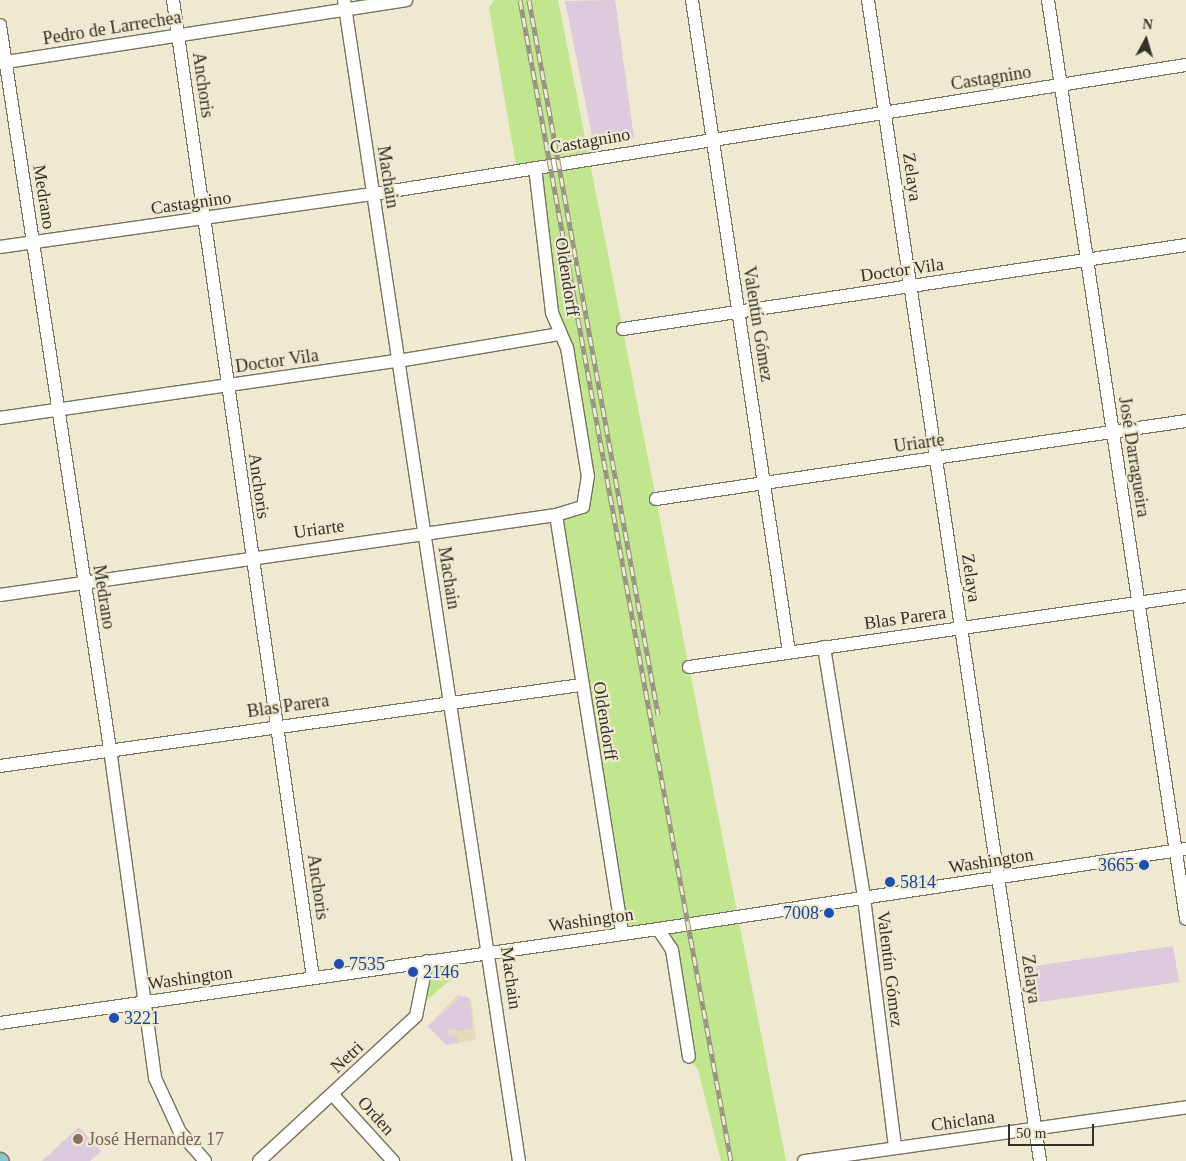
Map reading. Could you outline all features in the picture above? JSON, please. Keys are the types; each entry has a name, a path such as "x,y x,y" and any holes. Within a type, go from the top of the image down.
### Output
{"street":[{"name":"Anchoris","path":"173,0 251,556 313,977"},
{"name":"Pedro de Larrechea","path":"3,62 178,36 344,5 406,0"},
{"name":"Valentín Gómez","path":"692,0 790,652"},
{"name":"Zelaya","path":"868,0 1040,1161"},
{"name":"José Darragueira","path":"1048,0 1138,602 1181,850 1186,919"},
{"name":"Machain","path":"344,5 490,952 519,1161"},
{"name":"Medrano","path":"0,25 3,62 33,244 110,749 142,1002 155,1078 180,1132 205,1161"},
{"name":"Castagnino","path":"0,247 33,244 373,194 712,138 1186,65"},
{"name":"Oldendorff","path":"535,168 552,312 559,334 567,348 588,477 583,507"},
{"name":"Doctor Vila","path":"623,329 1186,245"},
{"name":"Doctor Vila","path":"0,418 398,361 559,334"},
{"name":"Uriarte","path":"656,499 1186,421"},
{"name":"Uriarte","path":"0,595 251,556 556,515 583,507"},
{"name":"Oldendorff","path":"556,515 581,685 622,933"},
{"name":"Blas Parera","path":"689,667 1186,596"},
{"name":"Valentín Gómez","path":"824,647 864,898 895,1148"},
{"name":"Blas Parera","path":"0,766 276,725 581,685"},
{"name":"Washington","path":"0,1023 658,929 1181,850"},
{"path":"658,929 672,950 689,1057"},
{"name":"Netri","path":"259,1161 416,1016 427,961"},
{"name":"Orden","path":"332,1094 393,1161"},
{"name":"Chiclana","path":"804,1161 1186,1107"}],"shaded area":[{"path":"457,995 471,999 476,1040 446,1045 428,1026"}],"green space":[{"path":"494,0 558,0 786,1161 721,1161 698,1070 689,1057 672,950 658,929 622,933 556,515 583,507 588,477 559,334 535,168 517,171 489,8"},
{"path":"450,965 456,966 455,976 427,1000 431,970"}],"building":[{"path":"615,0 634,138 594,146 565,1"},
{"path":"1173,946 1179,982 1033,1003 1028,967"},
{"path":"457,995 469,998 473,1028 457,1031 449,1029 447,1032 451,1036 457,1036 458,1043 446,1045 428,1026 458,1000"},
{"name":"José Hernandez 17","path":"79,1127 101,1151 90,1161 42,1161"}],"railway":[{"path":"520,0 731,1161"},
{"path":"529,0 658,714"}],"place":[{"name":"3665","path":"1144,865"},
{"name":"5814","path":"890,882"},
{"name":"7008","path":"829,913"},
{"name":"7535","path":"339,964"},
{"name":"2146","path":"413,972"},
{"name":"3221","path":"114,1018"},
{"name":"José Hernandez 17","path":"78,1139"}]}
